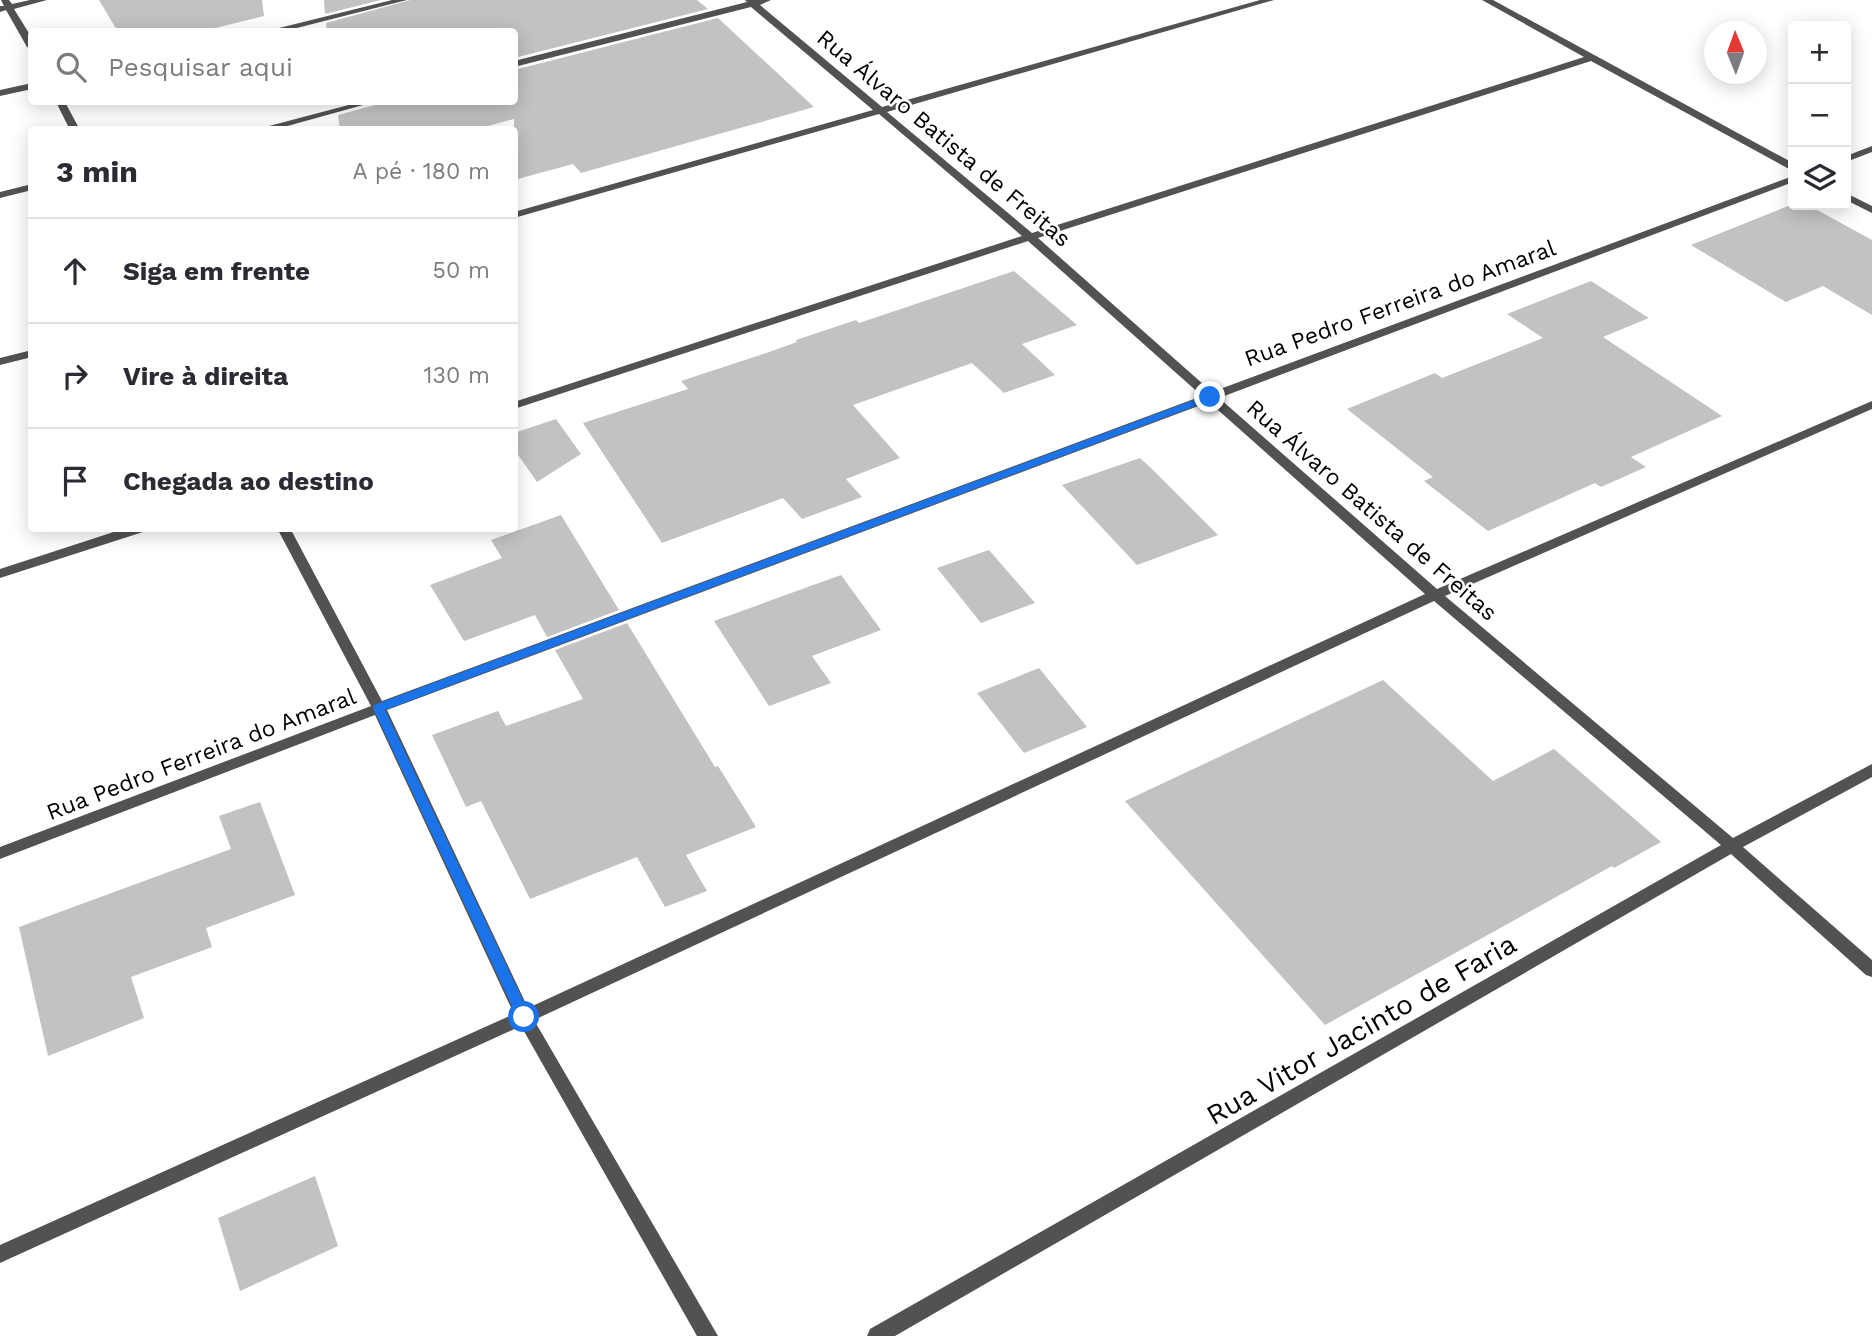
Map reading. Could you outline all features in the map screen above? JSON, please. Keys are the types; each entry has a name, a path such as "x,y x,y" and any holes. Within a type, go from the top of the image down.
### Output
{"street":[{"path":"28,41 5,6 43,0"},
{"path":"284,28 403,0"},
{"path":"518,63 767,0"},
{"path":"518,214 1270,0"},
{"path":"1486,0 1788,164"},
{"name":"Rua Álvaro Batista de Freitas","path":"751,2 1030,237 1435,595 1732,846 1872,970"},
{"path":"518,405 1030,237 1594,57"},
{"path":"0,93 28,87"},
{"path":"62,105 73,126"},
{"path":"275,126 357,105"},
{"path":"1851,157 1872,149"},
{"name":"Rua Pedro Ferreira do Amaral","path":"0,853 379,708 1788,181"},
{"path":"0,195 28,188"},
{"path":"1851,199 1872,210"},
{"path":"0,362 28,354"},
{"path":"0,1254 524,1017 1435,595 1872,405"},
{"path":"0,574 129,532"},
{"path":"285,532 379,708 524,1017 708,1336"},
{"name":"Rua Vitor Jacinto de Faria","path":"877,1336 1732,846 1872,770"}],"building":[{"path":"99,0 262,0 264,16 215,28 116,28"},
{"path":"324,0 381,0 325,14"},
{"path":"410,0 697,0 708,9 518,57 518,28 327,28 326,23"},
{"path":"718,18 814,107 581,173 573,164 518,179 518,126 514,126 514,119 488,126 339,126 338,115 375,105 518,105 518,69"},
{"path":"1788,206 1788,210 1817,210 1872,240 1872,315 1823,286 1786,302 1691,245"},
{"path":"1014,271 1077,325 1022,344 1055,375 1004,393 972,363 853,405 900,458 846,479 862,497 802,519 783,498 662,543 583,423 688,389 681,381 797,342 796,340 856,320 859,323"},
{"path":"1591,281 1649,318 1603,337 1722,416 1631,457 1646,467 1601,487 1595,483 1488,531 1424,481 1433,477 1347,409 1435,373 1442,378 1543,338 1507,314"},
{"path":"556,419 581,454 537,482 518,455 518,432"},
{"path":"1140,458 1218,535 1137,565 1062,485"},
{"path":"561,515 619,610 547,637 535,615 464,641 430,585 502,558 491,540"},
{"path":"989,550 1035,603 981,623 937,568"},
{"path":"841,575 881,630 812,656 831,683 769,706 714,621"},
{"path":"627,623 715,767 718,766 756,827 686,855 707,891 665,907 637,857 530,899 481,801 466,807 432,735 498,711 506,726 583,699 555,650"},
{"path":"1039,668 1087,727 1024,753 977,693"},
{"path":"1383,680 1493,781 1554,749 1661,842 1614,868 1612,866 1325,1025 1125,801"},
{"path":"260,802 295,895 206,928 212,947 131,977 144,1018 48,1056 19,927 231,849 219,816"},
{"path":"315,1176 338,1246 240,1291 218,1218"}],"route":[{"path":"524,1017 379,708 1210,397"}]}
